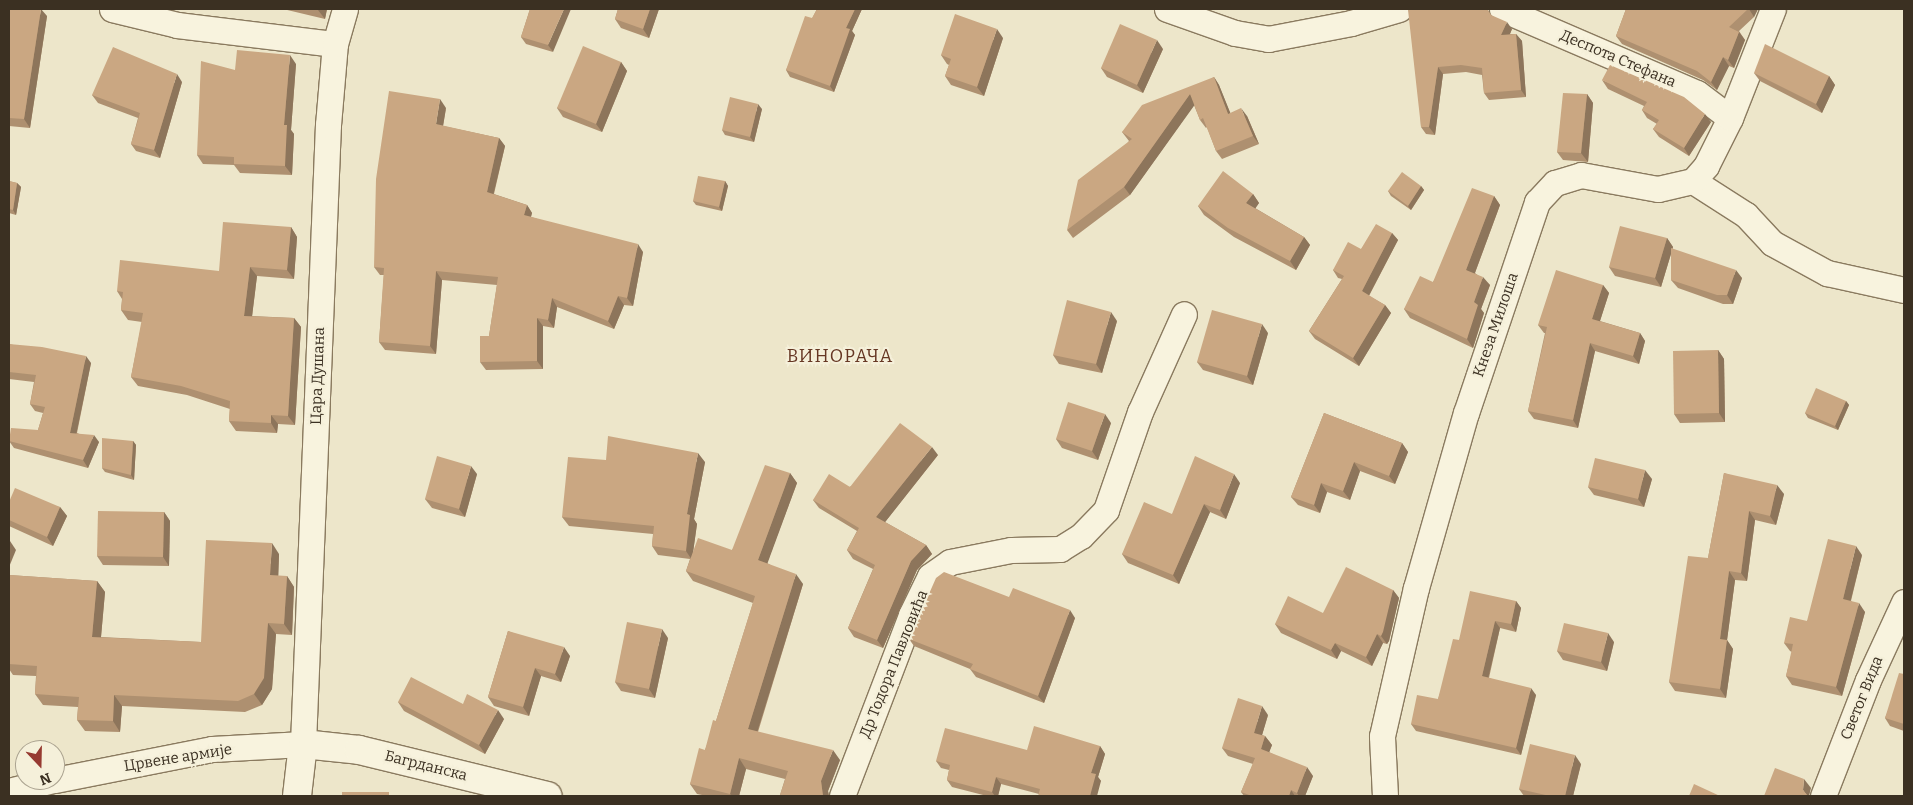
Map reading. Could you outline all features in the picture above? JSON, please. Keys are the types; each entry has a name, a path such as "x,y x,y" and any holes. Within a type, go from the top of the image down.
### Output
{"street":[{"path":"112,9 178,17 336,44"},
{"name":"Цара Душана","path":"303,744 328,125 336,44 345,9"},
{"path":"1167,9 1234,33 1268,39 1350,23 1399,9"},
{"name":"Деспота Стефана","path":"1502,9 1697,93 1730,118"},
{"path":"1773,9 1730,118 1706,166 1693,181 1746,215 1772,243 1827,272 1904,290"},
{"name":"Кнеза Милоша","path":"1385,796 1382,736 1416,588 1466,413 1537,202 1555,182 1581,175 1658,189 1693,181"},
{"name":"Др Тодора Павловића","path":"842,796 911,616 930,576 950,562 1011,550 1060,549 1081,536 1106,510 1140,412 1184,314"},
{"name":"Светог Вида","path":"1823,796 1868,680 1904,602"},
{"path":"297,796 303,744"},
{"name":"Црвене армије","path":"65,783 212,750 303,744"},
{"name":"Багрданска","path":"303,744 359,750 547,796"}],"building":[{"path":"9,9 41,9 24,119 9,118"},
{"path":"530,9 564,9 548,45 521,37"},
{"path":"618,9 650,9 643,29 615,19"},
{"path":"817,9 855,9 846,28 850,29 830,86 786,70 805,16 812,18"},
{"path":"1487,9 1491,15 1507,22 1501,35 1516,34 1521,90 1484,93 1482,68 1461,65 1438,67 1429,127 1421,127 1408,10"},
{"path":"1626,9 1748,9 1729,27 1739,32 1728,60 1723,57 1711,82 1697,71 1616,36"},
{"path":"955,14 997,29 977,87 945,76 951,59 941,55"},
{"path":"1120,24 1157,40 1137,85 1101,68"},
{"path":"1765,44 1829,76 1816,104 1754,73"},
{"path":"583,46 621,62 596,124 557,108"},
{"path":"113,47 177,74 154,150 131,144 140,113 92,95"},
{"path":"237,50 290,55 284,125 287,125 285,166 234,164 234,157 197,155 201,61 235,70"},
{"path":"1610,65 1684,97 1705,114 1684,148 1653,129 1659,120 1642,110 1647,102 1602,80"},
{"path":"1214,77 1228,114 1241,108 1253,136 1216,151 1203,118 1200,120 1190,94 1124,187 1067,230 1078,180 1132,139 1122,132 1142,105"},
{"path":"389,91 440,99 436,124 499,138 487,192 527,205 524,215 638,244 627,298 618,296 608,321 552,298 548,320 537,318 537,361 480,362 480,336 489,336 498,277 436,271 430,346 379,342 384,268 374,267 376,179"},
{"path":"1563,93 1587,94 1581,153 1557,152"},
{"path":"730,97 758,104 750,137 722,130"},
{"path":"1223,171 1253,194 1246,203 1304,237 1290,261 1228,228 1198,206"},
{"path":"1402,172 1421,186 1408,206 1388,191"},
{"path":"698,176 725,181 719,207 693,201"},
{"path":"9,181 17,183 13,210 9,209"},
{"path":"1472,188 1494,196 1466,270 1483,277 1474,302 1478,305 1467,339 1404,309 1420,276 1433,282"},
{"path":"223,222 291,227 287,270 250,267 244,316 294,318 288,416 271,415 271,423 229,421 230,401 181,386 131,377 143,313 121,310 123,292 117,291 120,260 219,271"},
{"path":"1376,224 1392,233 1362,291 1385,305 1353,358 1309,331 1344,276 1333,270 1348,242 1361,249"},
{"path":"1620,226 1667,238 1655,278 1609,267"},
{"path":"1671,248 1736,270 1727,295 1717,295 1671,280"},
{"path":"1556,270 1603,285 1592,319 1640,333 1633,356 1590,343 1573,420 1528,411 1547,327 1538,325"},
{"path":"1067,300 1111,312 1096,364 1053,355"},
{"path":"1212,310 1262,324 1247,376 1197,362"},
{"path":"9,344 42,347 86,356 70,433 94,435 83,460 9,441 11,428 38,430 45,407 30,404 36,375 9,372"},
{"path":"1718,350 1719,413 1674,414 1673,351"},
{"path":"1816,388 1846,401 1835,426 1805,413"},
{"path":"1068,402 1105,414 1092,451 1056,439"},
{"path":"1324,413 1402,443 1389,476 1354,462 1343,491 1321,483 1314,505 1291,497"},
{"path":"900,423 932,447 876,517 926,545 911,561 877,640 848,628 875,565 847,550 859,528 813,500 829,474 850,487"},
{"path":"608,436 698,453 687,514 690,515 686,551 652,546 654,526 562,517 568,457 606,460"},
{"path":"102,438 133,441 131,475 102,468"},
{"path":"437,456 471,466 459,509 425,499"},
{"path":"1195,456 1234,474 1220,510 1204,504 1173,575 1122,554 1144,502 1172,514"},
{"path":"1595,458 1645,470 1638,499 1588,487"},
{"path":"765,465 790,473 758,560 796,574 748,729 833,750 821,781 823,796 780,795 788,771 739,758 730,794 690,784 699,748 705,750 713,720 716,721 755,596 686,571 698,538 732,550"},
{"path":"1724,473 1777,485 1770,516 1749,511 1741,573 1729,571 1720,639 1727,640 1720,689 1669,682 1688,556 1708,558"},
{"path":"15,488 60,507 47,537 9,520 9,502"},
{"path":"98,511 164,512 163,557 97,556"},
{"path":"1828,539 1856,546 1843,599 1859,603 1836,687 1786,676 1793,644 1784,643 1790,617 1807,621"},
{"path":"206,540 272,543 270,575 287,576 284,624 268,623 264,678 254,694 238,701 114,695 113,721 77,720 79,697 35,694 37,666 9,664 9,575 97,581 92,637 201,642"},
{"path":"1346,567 1393,590 1383,632 1381,636 1377,634 1366,657 1335,643 1331,650 1275,624 1288,596 1323,613"},
{"path":"944,572 1009,597 1013,588 1070,610 1038,696 970,669 973,664 909,639 936,578"},
{"path":"1470,591 1516,601 1511,624 1495,621 1482,676 1531,688 1516,748 1411,724 1417,695 1438,699 1453,639 1459,640"},
{"path":"627,622 662,629 649,689 615,682"},
{"path":"1564,623 1608,633 1601,662 1557,651"},
{"path":"508,631 564,647 555,674 535,668 523,707 488,697"},
{"path":"1899,673 1904,674 1904,724 1885,718"},
{"path":"411,677 463,704 467,694 498,710 479,745 398,702"},
{"path":"1238,698 1262,706 1254,733 1265,736 1261,749 1307,767 1297,793 1291,790 1289,796 1252,796 1241,792 1255,758 1222,748"},
{"path":"1034,726 1100,746 1091,773 1096,774 1090,796 1038,796 1040,789 996,777 992,792 947,780 950,765 936,761 945,728 1027,750"},
{"path":"1530,744 1575,755 1565,796 1550,796 1519,789"},
{"path":"1775,768 1804,779 1803,790 1808,796 1764,796"},
{"path":"1694,784 1720,796 1689,796"},
{"path":"342,792 389,792 389,796 342,796"}],"district":[{"name":"ВИНОРАЧА","path":"840,356"}]}
